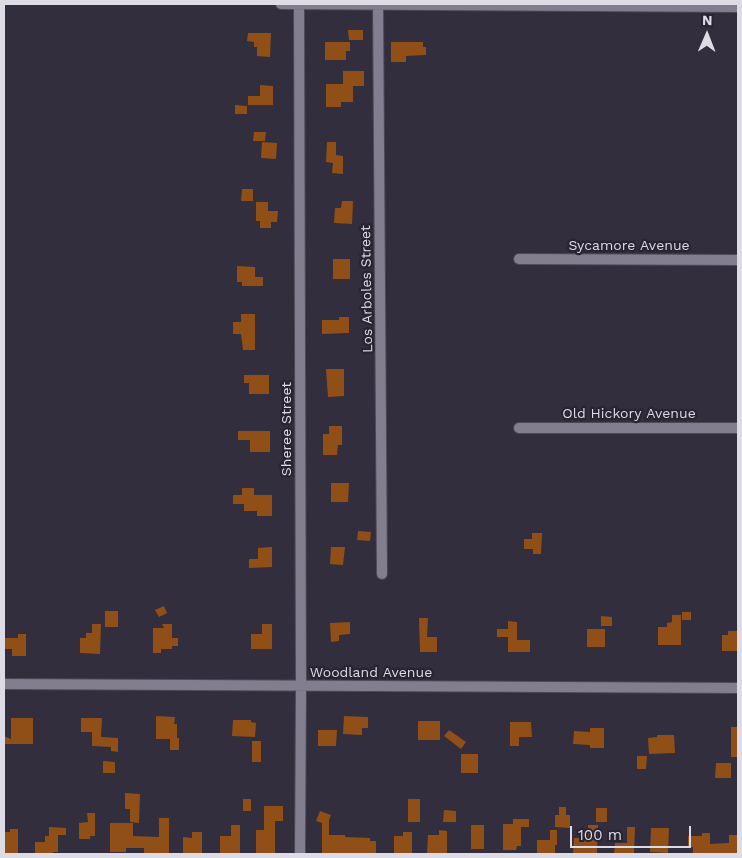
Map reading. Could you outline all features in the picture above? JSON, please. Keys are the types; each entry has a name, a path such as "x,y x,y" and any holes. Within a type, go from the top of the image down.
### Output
{"street":[{"path":"281,4 738,7"},
{"name":"Sheree Street","path":"299,4 300,854"},
{"name":"Los Arboles Street","path":"378,5 382,574"},
{"name":"Sycamore Avenue","path":"519,259 738,260"},
{"name":"Old Hickory Avenue","path":"519,428 738,428"},
{"name":"Woodland Avenue","path":"4,684 738,688"}],"building":[{"path":"348,30 363,30 363,40 349,40"},
{"path":"248,33 271,33 270,57 257,56 257,47 254,47 254,42 247,41"},
{"path":"325,42 350,42 350,51 346,51 346,60 325,60"},
{"path":"391,42 423,42 423,47 426,47 426,55 406,56 406,62 391,62"},
{"path":"343,71 364,71 364,86 353,86 353,102 341,102 341,107 326,107 326,84 343,84"},
{"path":"260,85 273,86 273,105 248,105 248,96 260,96"},
{"path":"235,105 247,106 247,114 235,114"},
{"path":"254,132 266,132 265,141 253,141"},
{"path":"262,142 277,143 276,159 261,158"},
{"path":"327,142 336,142 336,155 343,156 343,174 332,173 333,163 326,162"},
{"path":"242,189 253,189 253,201 241,201"},
{"path":"342,201 353,201 352,224 334,223 335,208 341,208"},
{"path":"256,202 268,202 268,211 278,211 277,222 271,222 271,228 260,228 260,221 256,221"},
{"path":"333,259 350,259 350,279 333,279"},
{"path":"237,266 255,267 255,277 263,277 263,286 242,286 242,282 237,282"},
{"path":"364,299 371,300 371,309 363,309"},
{"path":"241,314 255,314 255,350 243,350 241,334 233,334 233,322 241,322"},
{"path":"339,317 349,317 349,333 322,334 322,320 339,320"},
{"path":"326,369 344,369 344,396 328,397"},
{"path":"244,375 269,375 269,394 249,394 249,383 244,383"},
{"path":"329,426 342,426 342,445 338,445 337,455 323,455 323,434 329,434"},
{"path":"238,431 270,431 270,452 250,452 250,440 238,440"},
{"path":"331,483 349,483 348,502 331,502"},
{"path":"242,488 254,488 254,495 272,495 272,516 257,516 257,511 244,511 244,504 233,504 233,495 242,495"},
{"path":"358,531 371,532 370,541 357,540"},
{"path":"532,533 542,533 541,554 533,554 533,549 524,549 524,539 532,539"},
{"path":"272,547 272,567 249,568 249,559 258,559 258,548"},
{"path":"331,547 345,547 343,565 330,564"},
{"path":"164,606 167,613 159,617 155,610"},
{"path":"105,611 118,611 118,627 105,627"},
{"path":"682,612 691,612 691,620 682,620"},
{"path":"672,615 681,615 681,645 658,645 658,627 667,627 667,623 672,622"},
{"path":"601,616 612,617 612,626 601,626"},
{"path":"419,618 428,618 427,637 437,637 437,652 420,652"},
{"path":"508,621 517,622 517,640 530,640 530,652 508,652 508,637 497,637 497,629 508,629"},
{"path":"350,622 350,634 339,635 339,641 331,642 330,623"},
{"path":"92,624 101,624 100,654 80,653 80,638 86,638 86,633 92,633"},
{"path":"162,624 172,624 172,638 178,638 178,646 172,646 172,649 161,649 161,653 153,653 153,628 164,628"},
{"path":"262,624 272,624 272,649 251,649 251,634 262,634"},
{"path":"587,629 605,629 605,647 587,647"},
{"path":"728,631 738,631 738,651 722,651 722,635 728,635"},
{"path":"18,634 26,634 26,656 12,656 12,649 4,649 4,638 18,638"},
{"path":"156,716 175,717 174,724 177,724 179,750 170,750 170,739 156,739"},
{"path":"344,716 368,717 368,728 362,728 362,735 343,734"},
{"path":"11,718 33,718 33,744 4,744 4,736 11,739"},
{"path":"81,718 102,718 101,737 118,738 118,752 111,751 111,747 92,746 92,732 81,732"},
{"path":"233,720 251,720 251,722 256,723 255,737 232,736"},
{"path":"418,721 440,721 440,740 418,740"},
{"path":"510,722 531,722 532,737 519,737 519,746 510,746"},
{"path":"731,727 738,727 738,757 731,757"},
{"path":"590,728 604,728 604,748 590,748 590,745 573,744 574,731 590,732"},
{"path":"318,730 337,730 336,746 318,746"},
{"path":"449,730 466,742 461,749 444,736"},
{"path":"657,735 674,735 675,753 649,754 648,738 657,737"},
{"path":"252,741 261,741 261,762 252,762"},
{"path":"461,754 478,754 478,773 461,773"},
{"path":"637,756 647,756 646,769 637,769"},
{"path":"103,761 115,762 115,773 103,773"},
{"path":"716,763 731,763 731,778 715,778"},
{"path":"125,793 140,794 139,823 130,822 130,809 125,809"},
{"path":"243,799 251,799 251,811 243,811"},
{"path":"408,799 420,799 420,822 408,822"},
{"path":"264,806 283,806 283,821 275,821 275,854 256,854 256,830 264,830"},
{"path":"559,807 566,807 566,815 570,815 570,828 555,827 555,815 559,815"},
{"path":"596,808 607,808 607,822 596,822"},
{"path":"444,810 456,811 456,822 443,822"},
{"path":"320,811 331,815 329,835 370,838 370,841 376,841 376,854 322,854 322,823 316,821"},
{"path":"87,813 95,813 95,836 90,836 90,839 79,839 79,823 88,822"},
{"path":"159,818 169,818 169,854 144,854 144,848 126,848 126,852 110,852 110,823 133,823 133,836 159,837"},
{"path":"513,819 529,819 529,827 521,827 521,846 517,846 516,850 503,850 503,824 513,824"},
{"path":"231,825 240,825 240,854 220,854 220,836 231,836"},
{"path":"471,825 484,825 484,849 471,849"},
{"path":"588,825 598,825 597,853 573,854 574,838 588,838"},
{"path":"49,827 66,828 66,835 58,835 58,852 53,852 53,854 35,854 35,842 45,842 45,836 49,836"},
{"path":"627,827 635,827 634,854 614,854 615,843 627,843"},
{"path":"651,828 669,828 668,853 650,852"},
{"path":"10,829 18,829 18,854 4,854 4,832 10,832"},
{"path":"439,830 447,831 447,854 427,854 428,835 439,835"},
{"path":"550,830 557,830 555,854 537,854 537,840 550,840"},
{"path":"192,832 202,832 202,853 183,854 183,837 192,838"},
{"path":"403,832 412,832 412,854 394,854 394,836 403,836"},
{"path":"702,833 710,833 710,844 729,843 729,835 738,835 738,854 693,854 693,847 688,847 688,836 702,836"}]}
